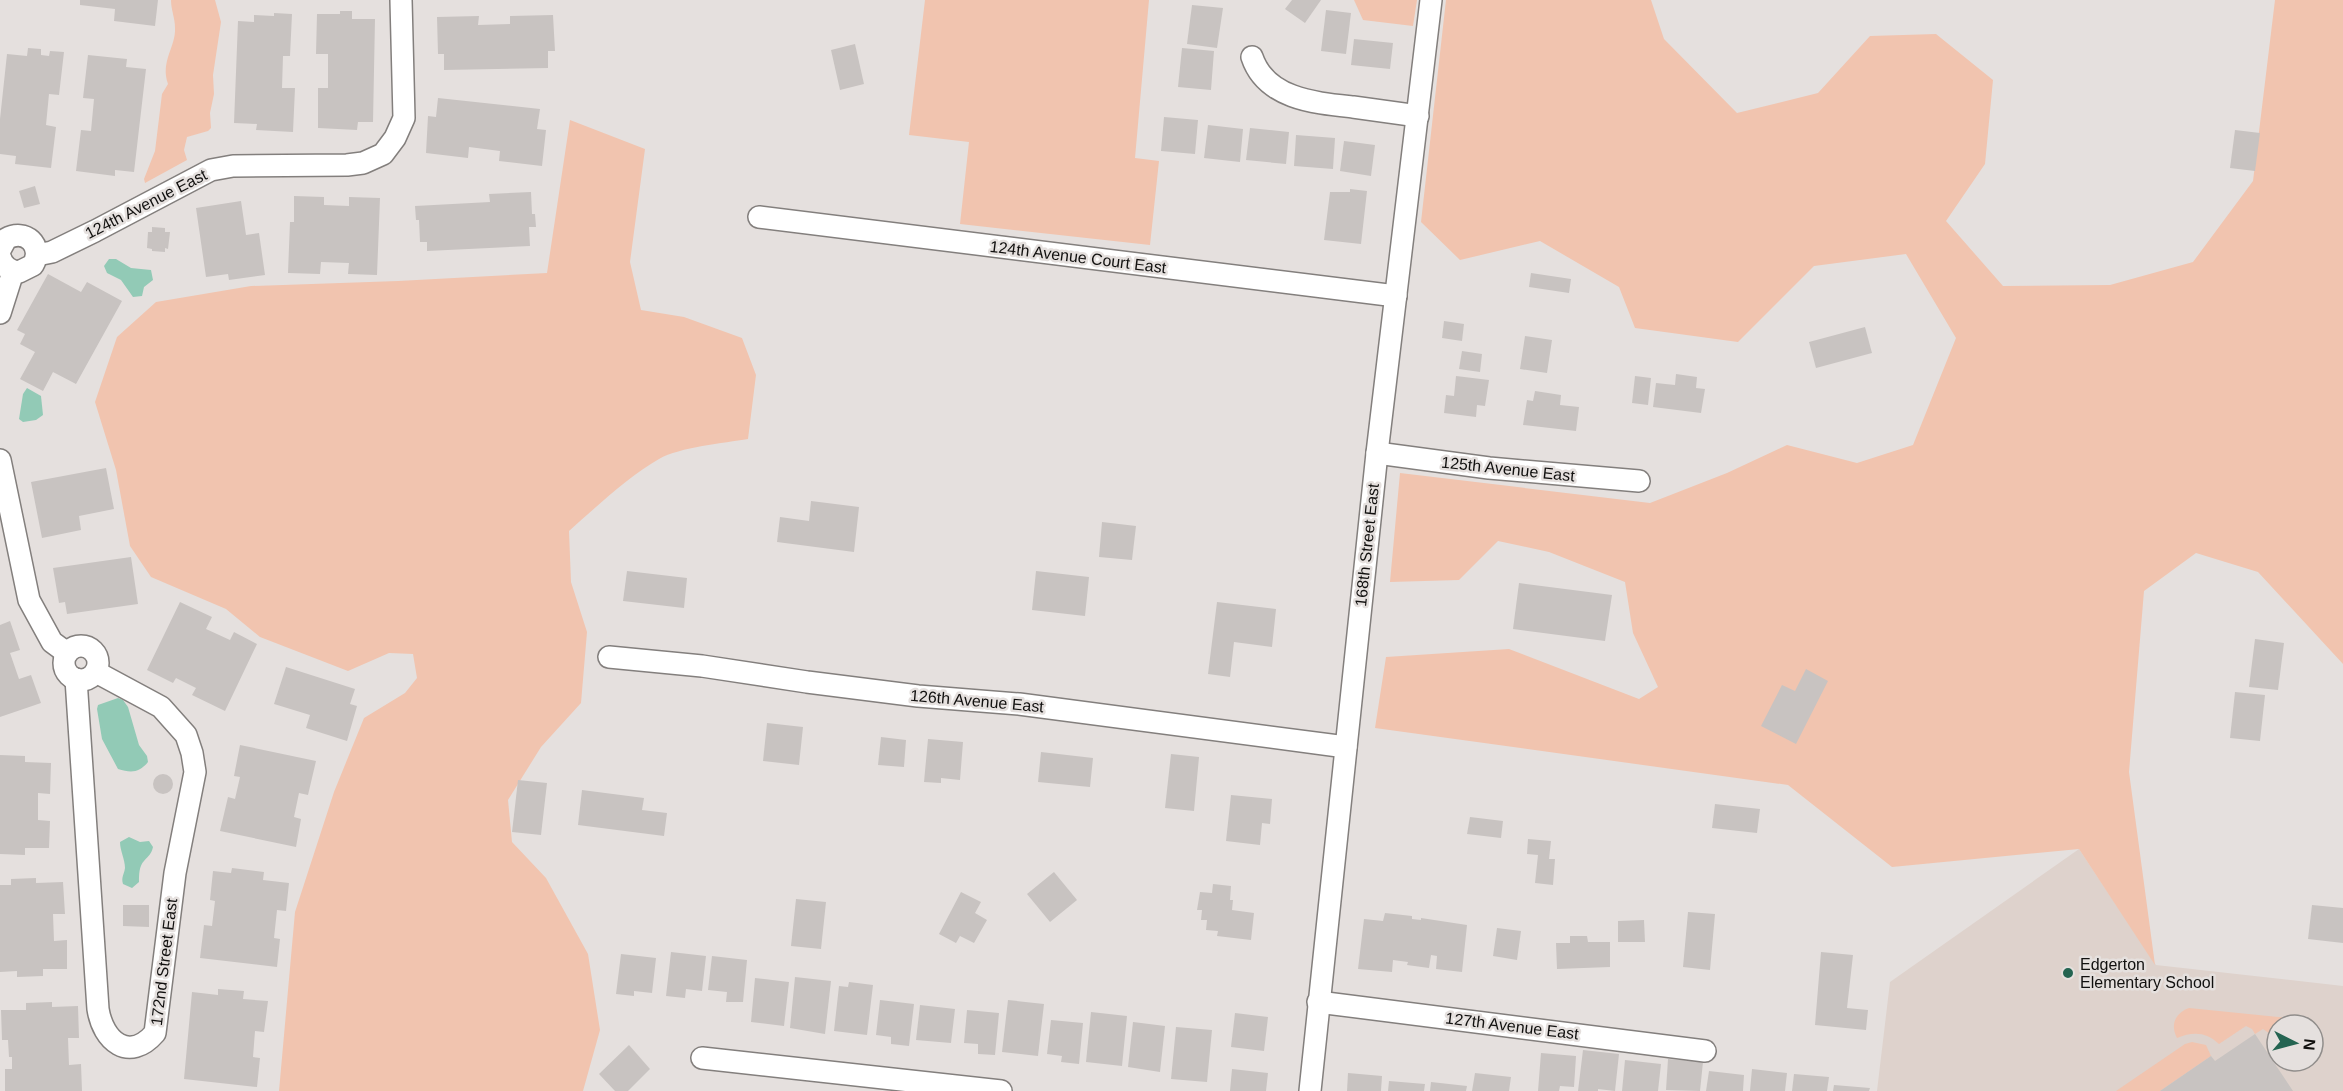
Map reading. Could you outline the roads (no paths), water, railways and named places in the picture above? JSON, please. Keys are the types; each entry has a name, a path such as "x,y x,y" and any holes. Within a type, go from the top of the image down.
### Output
{"street":[{"name":"124th Avenue East","path":"4,249 29,269 37,255 52,252 95,231 211,170 233,166 355,164 383,154 395,138 404,118 401,0"},
{"name":"168th Street East","path":"1310,1091 1377,453 1431,0"},
{"path":"1252,57 1264,79 1281,91 1310,102 1418,116"},
{"name":"124th Avenue Court East","path":"759,217 1396,296"},
{"path":"0,313 4,249 18,235 30,238 37,255"},
{"name":"125th Avenue East","path":"1377,453 1489,468 1639,481"},
{"path":"0,460 29,600 52,642 67,653"},
{"path":"82,645 93,650 99,660 96,672 87,679 75,679 64,668 64,658 76,646 82,645"},
{"name":"126th Avenue East","path":"609,657 702,666 918,696 1020,704 1346,747"},
{"name":"172nd Street East","path":"75,679 98,1009 104,1032 112,1041 136,1047 146,1043 155,1033 175,873 195,772 186,735 175,721 161,707 96,672"},
{"name":"127th Avenue East","path":"1318,1002 1706,1051"},
{"path":"702,1058 1001,1091"}],"place":[{"name":"Edgerton Elementary School","path":"2068,973"}]}
